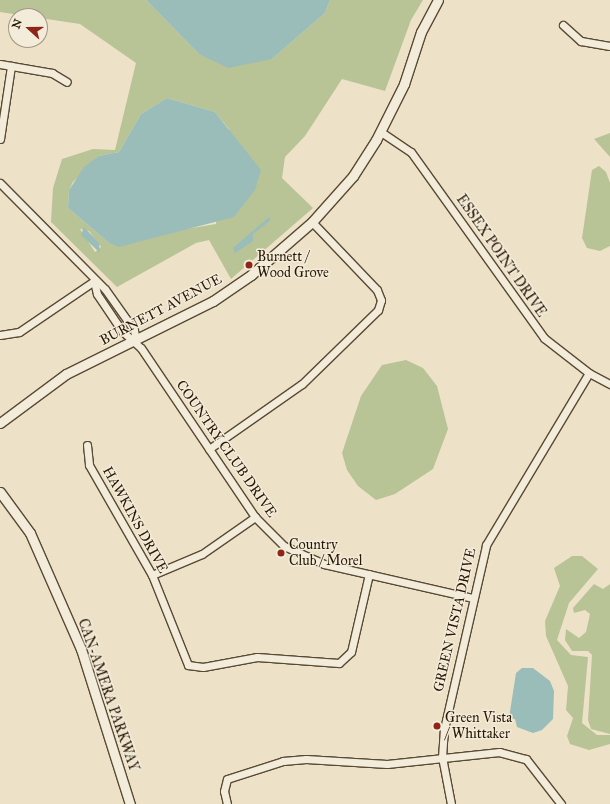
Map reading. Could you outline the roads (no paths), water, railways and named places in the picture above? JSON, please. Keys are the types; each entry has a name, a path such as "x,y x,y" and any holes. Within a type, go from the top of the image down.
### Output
{"street":[{"name":"BURNETT AVENUE","path":"0,423 66,374 136,341 231,290 312,222 353,176 380,132 404,84 421,32 438,0"},
{"path":"562,25 581,41 610,46"},
{"path":"0,64 52,73 67,82"},
{"path":"0,139 11,66"},
{"name":"ESSEX POINT DRIVE","path":"380,132 411,152 544,338 589,372 610,384"},
{"name":"COUNTRY CLUB DRIVE","path":"0,183 94,281 97,294 122,331 136,341 255,517 284,546 303,557 472,598"},
{"path":"209,449 302,384 378,310 381,300 377,290 312,222"},
{"path":"0,335 19,332 94,281"},
{"name":"GREEN VISTA DRIVE","path":"451,804 442,757 444,729 472,598 492,532 589,372"},
{"name":"HAWKINS DRIVE","path":"87,445 89,465 152,575 182,658 194,667 257,658 340,663 351,652 369,574"},
{"name":"CAN-AMERA PARKWAY","path":"0,492 30,533 81,649 130,804"},
{"path":"152,575 202,554 255,517"},
{"path":"227,804 224,791 227,779 283,761 306,759 387,764 499,752 518,756 532,765 561,804"}],"water":[{"path":"146,0 330,0 325,13 272,59 228,68 199,54"},
{"path":"167,98 215,112 261,170 255,190 234,217 119,247 108,242 68,208 69,190 84,167 99,156 119,152 141,114"},
{"path":"269,217 271,220 253,234 253,241 235,253 233,248"},
{"path":"84,227 99,243 100,253 81,235"},
{"path":"522,668 533,668 550,681 554,691 553,719 542,730 533,733 517,727 515,719 509,718 516,673"}],"place":[{"name":"Burnett / Wood Grove","path":"249,265"},
{"name":"Country Club / Morel","path":"281,553"},
{"name":"Green Vista / Whittaker","path":"437,726"}]}
